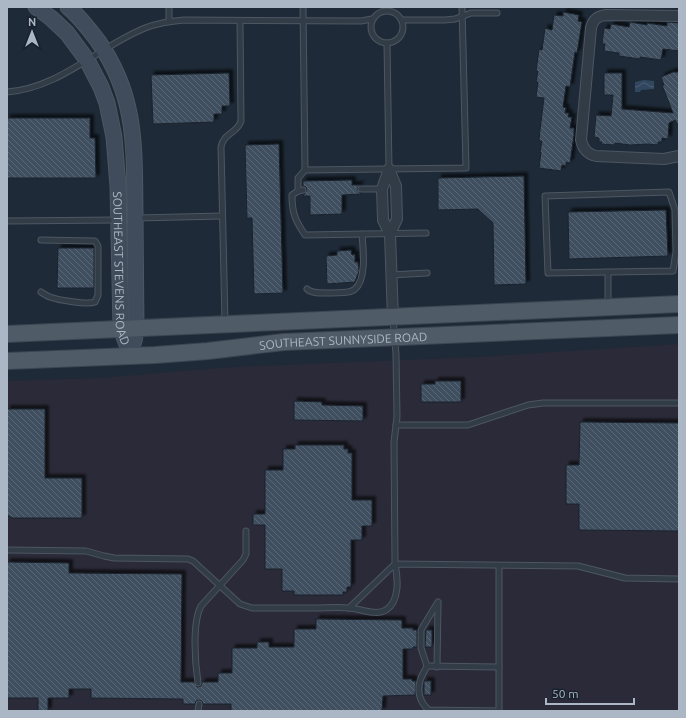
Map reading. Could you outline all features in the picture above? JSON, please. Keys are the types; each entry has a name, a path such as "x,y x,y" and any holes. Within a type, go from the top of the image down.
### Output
{"main road":[{"name":"SOUTHEAST STEVENS ROAD","path":"36,7 51,18 67,33 87,60 102,87 111,120 118,186 118,220 131,356"},
{"name":"SOUTHEAST STEVENS ROAD","path":"68,7 88,28 104,50 121,84 130,113 134,161 135,218 129,329"},
{"name":"SOUTHEAST SUNNYSIDE ROAD","path":"7,334 393,318 679,304"},
{"path":"561,330 573,320 604,318 607,315 608,308"},
{"name":"SOUTHEAST SUNNYSIDE ROAD","path":"7,361 208,351 284,342 679,325"}],"street":[{"path":"679,16 606,15 596,18 591,28 582,140 585,151 590,155 664,159 679,156"},
{"path":"389,169 382,189 383,220 390,234 393,318"},
{"path":"389,169 396,186 397,219 390,234"}],"lane":[{"path":"169,7 169,21"},
{"path":"302,7 305,170 298,178 300,190 292,195 292,210 296,220 305,236 426,233"},
{"path":"305,170 466,168 462,7"},
{"path":"387,10 398,15 402,20 402,32 399,38 393,42 380,42 374,38 370,25 376,14 387,10"},
{"path":"402,20 445,20 471,13 497,13"},
{"path":"7,92 26,89 53,80 145,28 169,21 361,21 372,19"},
{"path":"225,325 221,148 223,140 239,125 241,121 240,21"},
{"path":"387,43 389,169"},
{"path":"361,189 382,189"},
{"path":"669,192 675,210 676,252 673,271 608,272 548,273 545,196 669,192"},
{"path":"135,218 222,216"},
{"path":"7,221 118,220"},
{"path":"307,288 310,291 323,293 350,291 355,289 362,280 362,234"},
{"path":"41,240 95,241 98,246 98,295 95,302 90,304 58,299 41,292"},
{"path":"608,272 608,308"},
{"path":"391,275 427,273"},
{"path":"7,550 86,550 114,558 188,559 194,561 240,604 247,607 349,608 375,612 383,612 388,609 391,606 396,592 398,577 395,564 394,442 397,417 395,337 393,318"},
{"path":"396,425 468,425 528,405 543,403 679,403"},
{"path":"198,683 195,660 197,613 201,606 246,554 246,531"},
{"path":"349,608 395,564 578,566 625,578 679,579"},
{"path":"437,667 438,602 421,630 421,648 427,666 420,681 419,695 422,705 429,710 499,711 499,566"},
{"path":"427,666 499,667"},
{"path":"198,711 199,704"}],"shaded area":[{"path":"679,344 679,711 7,711 7,381 100,378 233,367 477,357"}],"water":[{"path":"644,80 654,81 654,89 635,92 635,82"}],"building":[{"path":"563,12 579,15 578,21 582,22 577,53 575,52 570,87 566,86 563,107 566,108 565,113 569,113 568,117 572,117 570,128 574,128 574,135 570,163 566,162 566,166 562,165 561,171 539,168 542,141 539,141 544,98 536,97 538,71 536,71 539,49 542,50 545,28 552,30 554,15 563,16"},
{"path":"630,22 667,26 667,22 679,23 679,51 663,49 661,60 619,56 619,53 604,51 605,44 602,44 604,28 610,29 611,24 629,27"},
{"path":"673,72 679,72 679,127 675,120 669,123 668,139 662,138 662,142 658,142 658,145 630,145 615,143 615,145 601,144 602,142 599,142 599,138 594,137 596,115 611,116 613,95 604,95 604,73 622,73 622,109 673,113 662,85 664,85 661,77"},
{"path":"229,73 230,106 222,106 222,114 214,114 214,122 153,124 151,75"},
{"path":"7,118 90,118 90,138 95,138 96,178 7,178"},
{"path":"279,144 283,293 254,294 252,218 247,218 245,145"},
{"path":"524,176 526,284 494,285 493,223 478,209 438,210 438,178"},
{"path":"352,180 352,185 361,185 357,189 361,194 342,195 342,214 310,215 310,196 303,196 307,190 306,187 303,186 303,181"},
{"path":"666,210 668,256 569,259 568,212"},
{"path":"58,248 94,248 94,288 57,288"},
{"path":"351,250 352,255 355,254 355,262 358,262 359,271 355,282 327,284 326,256 337,255 337,251"},
{"path":"435,381 461,381 461,402 421,402 421,384 435,384"},
{"path":"294,401 322,402 322,405 363,406 363,421 294,420"},
{"path":"7,409 45,409 45,478 82,478 82,518 13,518 7,515"},
{"path":"580,422 679,423 679,531 579,530 579,504 566,504 566,465 579,465"},
{"path":"295,445 344,445 344,449 348,449 348,453 352,453 352,500 372,500 372,526 362,526 362,540 351,540 351,587 347,587 347,592 343,592 343,595 294,595 294,591 282,591 282,569 265,569 265,525 253,525 253,514 265,514 265,470 283,470 283,449 295,449"},
{"path":"7,562 69,563 69,573 182,574 181,682 194,682 197,687 201,686 202,682 218,682 218,673 232,673 232,648 257,648 257,642 269,642 269,647 294,647 294,629 316,629 316,619 402,620 402,628 413,628 413,630 417,630 417,647 413,647 413,649 403,649 403,679 412,679 412,681 416,681 415,695 383,696 382,711 231,711 231,704 203,704 202,701 199,700 196,701 195,704 183,704 183,699 91,698 91,689 69,689 69,698 48,698 48,711 38,711 38,698 7,698"},
{"path":"426,630 432,630 432,647 425,647"},
{"path":"424,681 431,681 431,695 424,695"}]}
